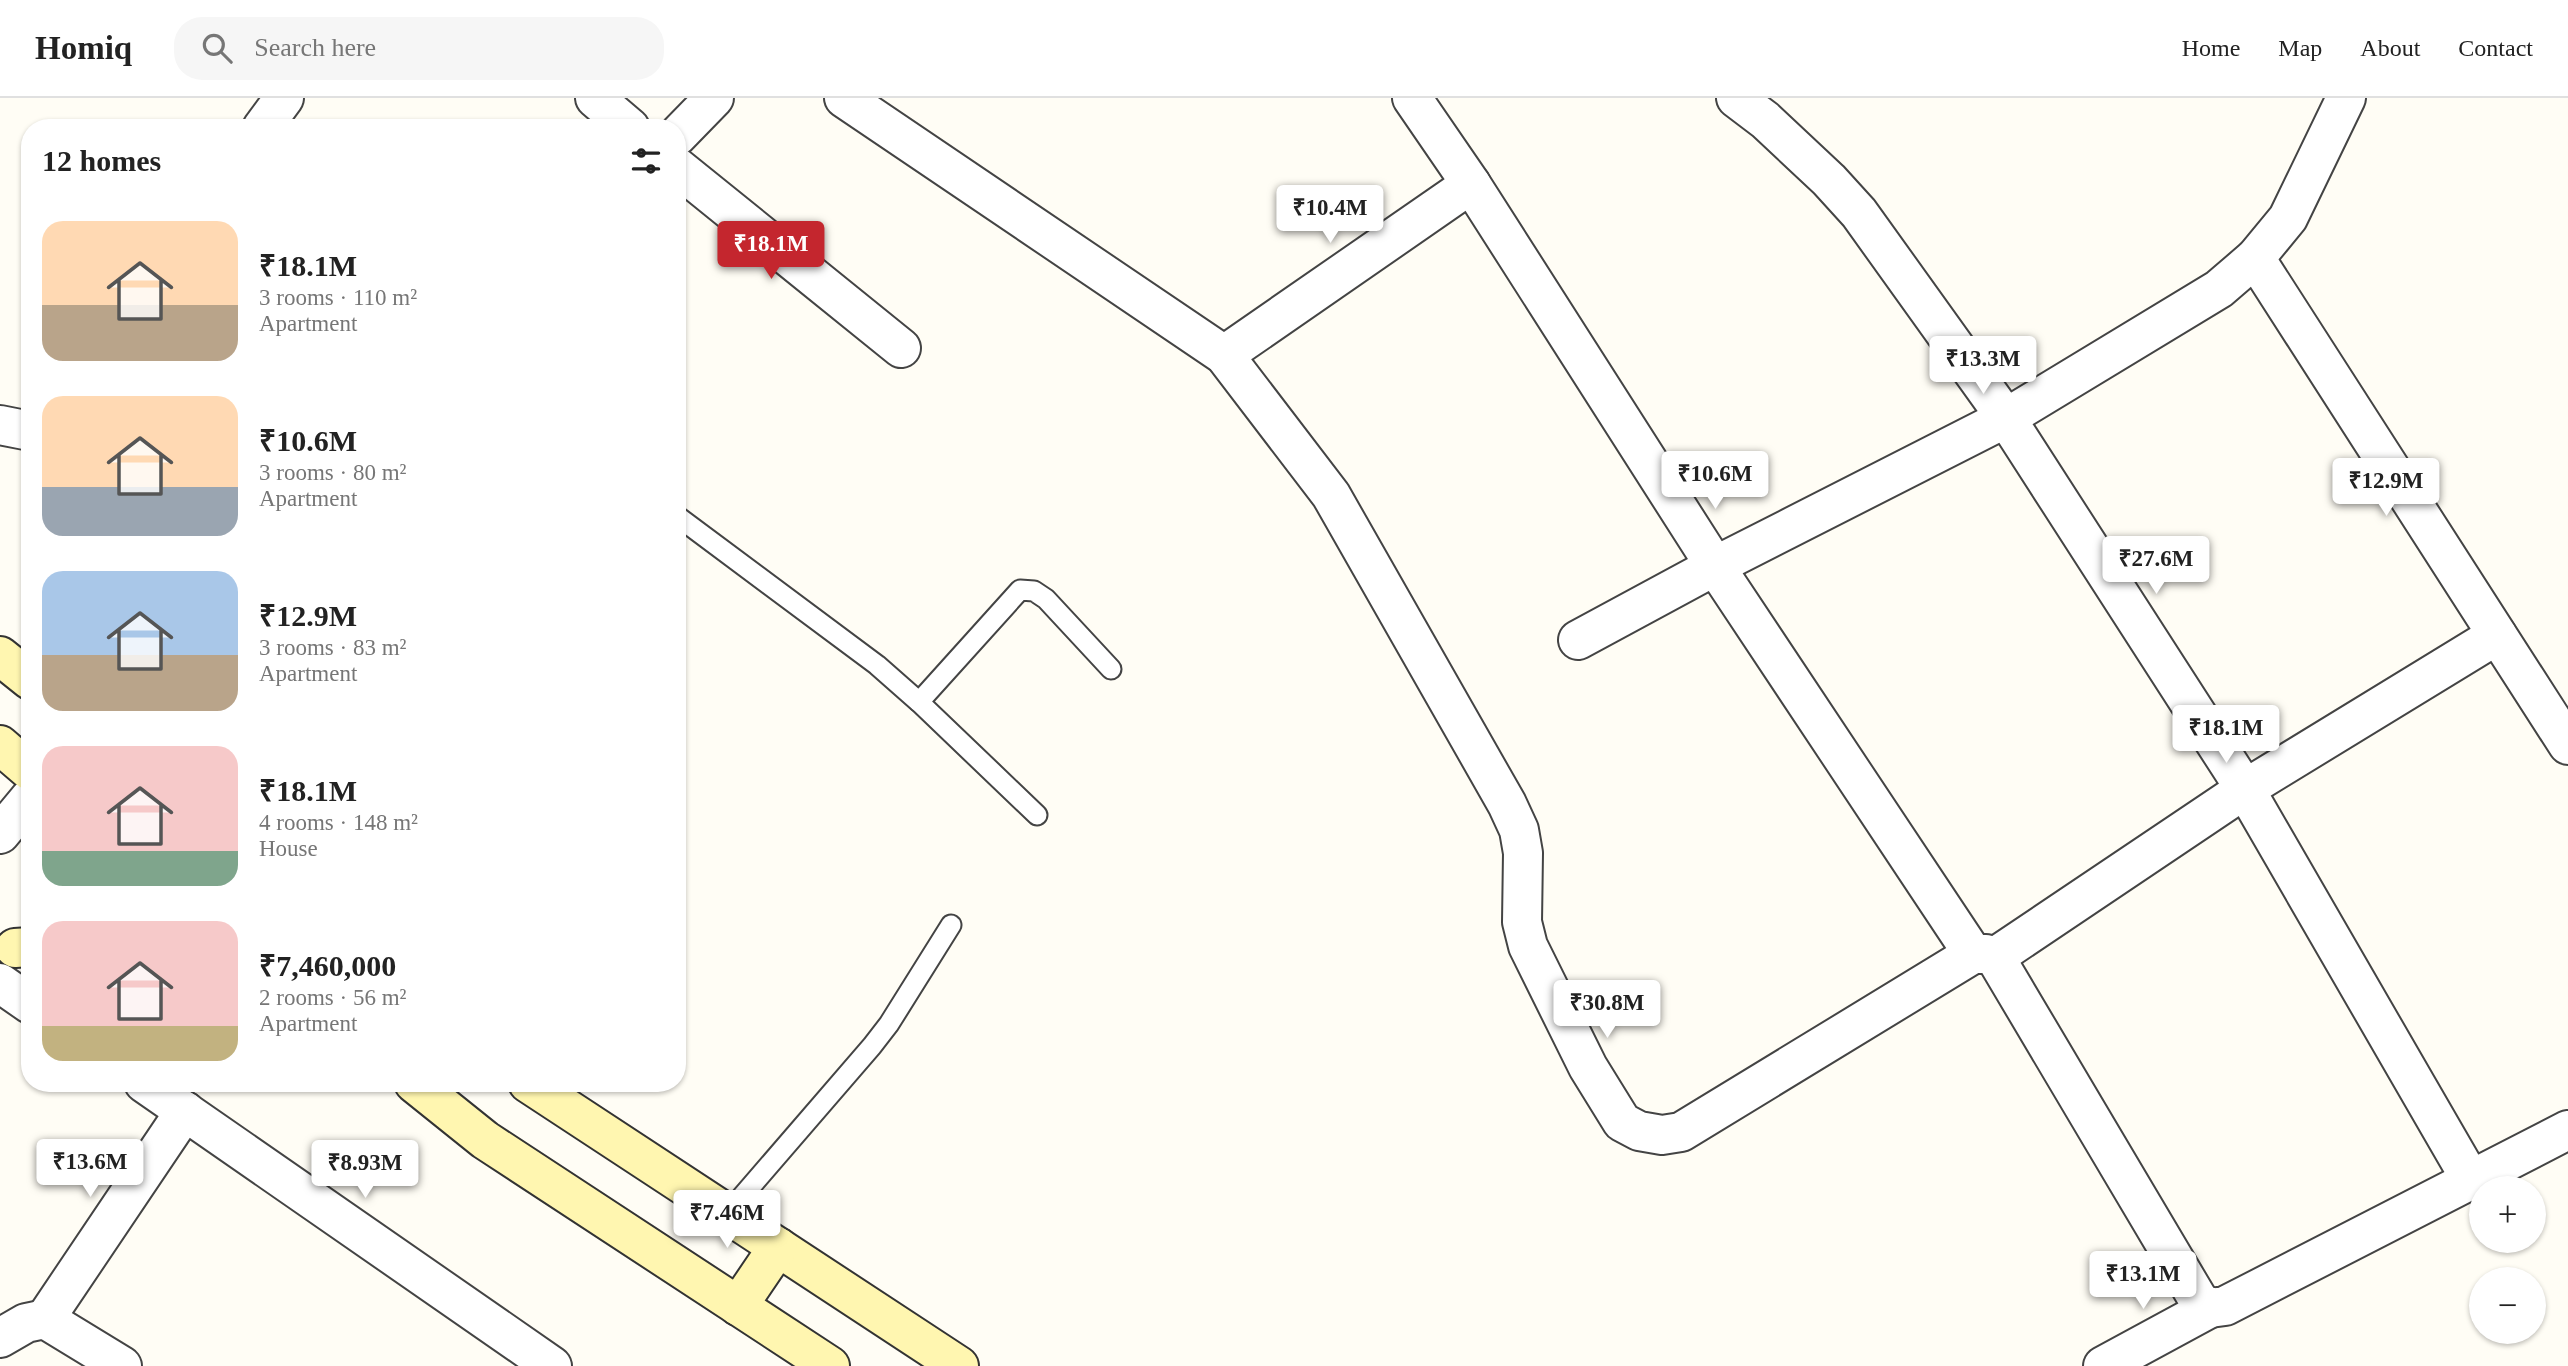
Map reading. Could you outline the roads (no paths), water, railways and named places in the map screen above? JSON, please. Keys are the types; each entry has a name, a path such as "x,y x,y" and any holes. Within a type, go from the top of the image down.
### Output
{"main road":[{"path":"0,656 21,673"},
{"path":"0,745 21,763"},
{"path":"425,1092 485,1140 830,1366"},
{"path":"542,1092 959,1366"},
{"path":"738,1306 778,1247"}],"street":[{"path":"269,119 284,98"},
{"path":"595,98 620,119"},
{"path":"686,127 714,98"},
{"path":"844,98 1224,355 1331,495 1507,803 1519,830 1523,853 1522,922 1528,946 1588,1067 1622,1122 1639,1131 1662,1135 1681,1132 1984,956 2245,789 2497,635"},
{"path":"1412,98 1471,184 1715,566 1984,956 2199,1301 2210,1308"},
{"path":"1736,98 1765,120 1829,180 1859,213 2006,418 2245,789 2469,1177"},
{"path":"1578,640 1715,566 2006,418 2219,289 2255,258 2288,218 2346,98"},
{"path":"686,174 901,348"},
{"path":"1224,355 1471,184"},
{"path":"2255,258 2568,745"},
{"path":"0,425 21,429"},
{"path":"0,834 21,809"},
{"path":"0,983 21,998"},
{"path":"157,1092 552,1366"},
{"path":"45,1319 185,1111"},
{"path":"2479,1176 2568,1130"},
{"path":"2103,1366 2210,1308 2225,1306 2469,1181"},
{"path":"0,1338 26,1323 45,1319 122,1366"}],"lane":[{"path":"686,523 877,666 919,702 1037,816"},
{"path":"919,702 1020,590 1034,591 1046,599 1111,669"},
{"path":"727,1214 872,1046 889,1024 951,925"}]}
